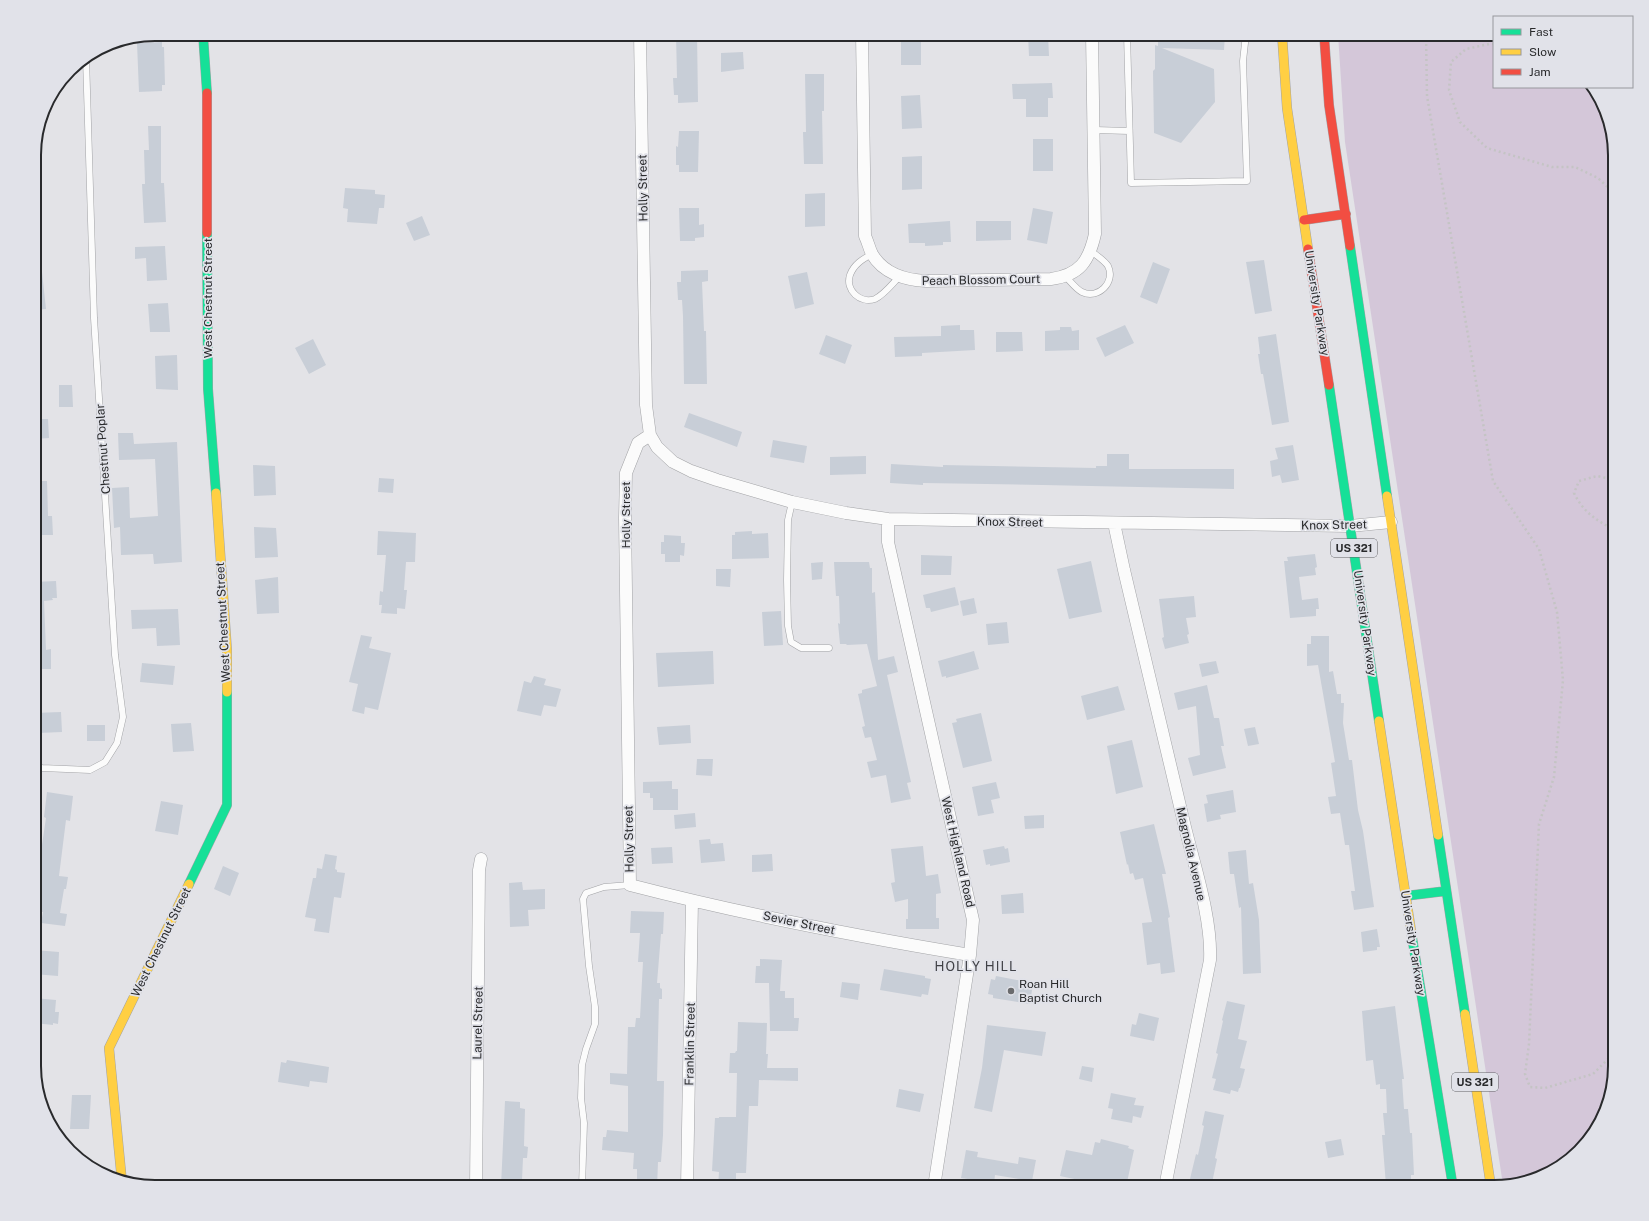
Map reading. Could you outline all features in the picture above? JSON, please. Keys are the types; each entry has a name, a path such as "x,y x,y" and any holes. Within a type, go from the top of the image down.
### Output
{"main road":[{"name":"West Chestnut Street","path":"121,1175 108,1048 227,805 227,650 208,389 207,101 203,41"},
{"name":"University Parkway","path":"1282,41 1287,108 1405,896 1434,1062 1452,1180"},
{"name":"US 321","path":"1324,41 1329,105 1490,1180"},
{"path":"1304,220 1346,214"},
{"path":"1405,896 1446,891"}],"street":[{"name":"Holly Street","path":"630,885 625,518 626,473 638,443 650,435 646,405 640,41"},
{"name":"Peach Blossom Court","path":"862,41 865,236 872,254 889,271 909,280 926,282 1051,279 1066,277"},
{"path":"1066,277 1081,266 1091,251 1095,234 1092,41"},
{"name":"Knox Street","path":"650,435 657,447 673,462 691,471 792,502 846,513 888,519 1350,526 1391,522"},
{"name":"West Highland Road","path":"888,519 888,542 973,920 970,954 935,1180"},
{"name":"Magnolia Avenue","path":"1114,523 1209,930 1210,960 1166,1180"},
{"name":"Laurel Street","path":"476,1180 479,870 481,859"},
{"name":"Sevier Street","path":"630,885 692,901 878,940 970,954"},
{"name":"Franklin Street","path":"687,1180 692,901"}],"lane":[{"path":"1127,41 1131,183 1247,181 1243,61 1245,41"},
{"name":"Chestnut Poplar","path":"41,766 90,770 105,762 117,743 123,717 115,655 94,318 86,64"},
{"path":"1094,130 1129,131"},
{"path":"1066,277 1077,288 1087,294 1094,294 1104,289 1110,278 1110,271 1103,260 1091,251"},
{"path":"872,254 860,261 851,274 849,286 856,296 867,300 874,299 900,276"},
{"path":"792,502 788,520 787,580 788,626 791,642 801,648 829,648"},
{"path":"582,1180 584,1123 581,1098 582,1065 595,1024 595,1007 589,966 583,899 586,893 604,887 630,885"}],"path":[{"path":"1426,41 1426,96 1493,481 1539,549 1557,612 1563,680 1554,778 1539,824 1529,1044 1525,1074 1530,1087 1545,1088 1593,1074 1608,1059"},
{"path":"1493,44 1466,49 1451,62 1449,90 1460,122 1487,148 1552,167 1575,167 1598,178 1608,187"},
{"path":"1608,478 1597,476 1579,481 1574,493 1579,504 1593,518 1608,526"}],"shaded area":[{"path":"1338,41 1493,41 1493,88 1586,88 1602,118 1606,133 1608,147 1608,1074 1606,1088 1599,1110 1593,1123 1575,1147 1557,1161 1544,1168 1531,1174 1516,1178 1502,1180 1345,142"}],"building":[{"path":"676,41 697,41 698,102 678,103 678,95 674,95 673,78 677,78"},
{"path":"901,41 921,41 921,65 901,65"},
{"path":"1028,41 1048,41 1049,56 1029,56"},
{"path":"1158,41 1225,41 1224,50 1162,48 1214,69 1215,102 1181,143 1154,133 1153,71 1155,69 1155,45 1158,46"},
{"path":"162,42 162,47 164,47 165,85 162,85 162,91 139,92 137,43"},
{"path":"743,52 744,69 721,72 721,53"},
{"path":"805,74 824,74 824,111 822,111 823,164 804,164 803,132 806,132"},
{"path":"1052,83 1053,98 1048,98 1048,117 1026,117 1026,99 1013,99 1012,84"},
{"path":"920,95 922,128 902,129 901,96"},
{"path":"148,126 161,126 161,183 164,183 166,222 144,223 142,184 145,184 144,150 149,150"},
{"path":"679,131 699,131 698,172 679,172 679,165 676,165 676,146 678,147"},
{"path":"1033,139 1053,139 1053,171 1033,171"},
{"path":"922,156 922,189 902,190 902,157"},
{"path":"345,188 375,190 375,194 385,195 384,208 379,208 377,224 347,222 348,209 343,208"},
{"path":"825,193 825,226 805,227 805,194"},
{"path":"679,208 699,208 699,225 704,224 704,237 695,238 695,241 680,241"},
{"path":"1033,208 1053,212 1047,244 1027,240"},
{"path":"422,216 430,235 414,241 406,223"},
{"path":"950,221 951,242 943,242 943,245 925,246 925,243 909,243 908,224"},
{"path":"976,221 1011,221 1011,240 976,241"},
{"path":"165,246 167,280 147,281 146,258 135,259 135,247"},
{"path":"1264,260 1272,311 1255,314 1246,262"},
{"path":"1153,262 1170,269 1157,304 1140,297"},
{"path":"708,270 708,281 702,282 704,331 706,331 707,384 684,384 682,300 678,300 677,282 681,282 681,271"},
{"path":"41,272 42,272 46,309 41,309"},
{"path":"807,272 814,304 795,309 788,276"},
{"path":"168,303 170,332 150,332 148,304"},
{"path":"960,325 960,330 974,330 975,350 922,353 922,356 895,357 894,337 941,336 941,326"},
{"path":"1125,325 1134,343 1105,357 1096,338"},
{"path":"1060,327 1071,327 1072,331 1079,330 1079,350 1045,351 1045,331 1060,330"},
{"path":"996,332 1022,332 1023,351 996,352"},
{"path":"1276,334 1289,422 1272,425 1263,374 1261,374 1258,354 1260,354 1258,337"},
{"path":"826,335 852,345 845,364 819,354"},
{"path":"313,339 326,365 309,374 295,348"},
{"path":"177,355 178,390 156,389 155,356"},
{"path":"59,385 72,385 73,407 59,407"},
{"path":"689,413 742,432 737,447 684,427"},
{"path":"41,419 48,419 49,438 41,439"},
{"path":"118,433 133,433 134,444 177,442 182,562 154,564 153,554 121,555 120,527 114,528 112,488 129,487 130,518 158,516 155,459 119,460"},
{"path":"773,440 807,446 804,463 770,457"},
{"path":"1293,445 1299,480 1282,483 1280,475 1272,477 1270,461 1278,459 1275,448"},
{"path":"1107,454 1129,454 1129,469 1234,469 1234,489 923,483 923,485 890,483 891,464 943,467 943,465 1096,468 1096,466 1107,466"},
{"path":"866,456 866,474 830,475 830,457"},
{"path":"253,465 275,466 276,495 254,496"},
{"path":"379,478 394,479 393,493 378,492"},
{"path":"41,481 47,481 48,516 52,516 53,535 41,535"},
{"path":"254,527 276,528 278,557 255,558"},
{"path":"378,531 416,533 415,562 406,562 404,590 407,590 405,609 397,608 397,614 381,613 382,605 379,605 380,591 383,592 386,555 377,555"},
{"path":"752,531 752,534 768,533 769,558 732,559 732,535 735,535 735,532"},
{"path":"664,535 681,536 681,543 685,543 684,556 680,555 680,562 665,562 665,554 661,554 661,542 664,542"},
{"path":"1315,554 1317,567 1315,568 1316,575 1299,577 1302,600 1318,598 1319,609 1316,609 1316,616 1290,618 1284,561 1288,561 1287,557"},
{"path":"921,555 952,556 951,575 921,575"},
{"path":"1091,561 1102,612 1069,619 1057,569"},
{"path":"823,562 822,579 812,580 811,563"},
{"path":"834,562 869,562 870,568 872,568 872,593 875,592 878,660 894,656 898,672 887,675 911,782 907,783 911,799 891,803 886,775 871,778 867,762 877,760 871,737 865,738 862,727 865,726 858,694 862,693 862,690 877,686 867,644 840,644 838,623 840,624 839,596 836,596"},
{"path":"716,569 731,569 730,587 716,586"},
{"path":"278,577 279,613 257,614 255,580"},
{"path":"56,581 57,598 44,601 46,650 51,649 51,669 41,669 41,582"},
{"path":"955,587 959,605 931,612 930,608 926,608 923,595"},
{"path":"1194,596 1196,617 1186,618 1189,643 1165,649 1162,638 1164,637 1159,599"},
{"path":"974,598 977,613 963,616 960,601"},
{"path":"178,609 180,645 157,646 156,628 132,629 131,610"},
{"path":"781,611 783,645 764,646 762,612"},
{"path":"1007,622 1009,643 988,645 986,624"},
{"path":"361,635 372,637 369,648 391,653 378,710 365,707 364,714 352,711 358,684 349,682"},
{"path":"1311,636 1329,636 1329,672 1333,671 1337,694 1341,694 1341,703 1344,703 1343,723 1349,760 1352,760 1358,810 1363,831 1374,907 1354,910 1351,891 1355,891 1349,845 1345,845 1340,813 1331,814 1328,797 1336,796 1331,763 1335,762 1318,665 1307,666 1307,644 1311,644"},
{"path":"713,651 714,684 658,687 656,653"},
{"path":"974,651 979,669 946,678 946,676 942,677 938,661"},
{"path":"1216,661 1219,673 1202,677 1199,664"},
{"path":"142,663 175,666 173,685 140,682"},
{"path":"534,676 546,679 544,685 561,689 556,707 544,705 541,716 517,711 524,681 531,683"},
{"path":"1207,685 1214,718 1219,718 1224,746 1221,746 1226,768 1193,776 1188,758 1200,755 1196,706 1178,710 1174,693"},
{"path":"1118,686 1125,710 1087,720 1081,696"},
{"path":"61,712 62,732 41,733 41,713"},
{"path":"981,713 992,761 963,768 952,723 957,722 956,719"},
{"path":"191,723 194,751 173,752 171,724"},
{"path":"87,725 105,725 105,741 87,741"},
{"path":"690,725 691,743 659,745 657,727"},
{"path":"1255,727 1259,744 1248,746 1244,729"},
{"path":"1132,740 1143,787 1116,794 1107,746"},
{"path":"697,759 713,759 712,776 696,775"},
{"path":"672,781 672,789 678,789 678,810 653,810 653,798 650,798 650,793 643,793 643,782"},
{"path":"996,782 1000,798 991,800 994,813 978,816 972,787"},
{"path":"1233,790 1236,812 1220,815 1221,819 1207,822 1204,804 1208,803 1206,795"},
{"path":"47,792 73,796 70,821 66,820 59,876 68,877 66,889 64,889 60,913 67,914 65,926 41,923 43,912 41,912 41,851 46,818 44,817"},
{"path":"161,801 183,805 178,835 155,831"},
{"path":"695,813 696,827 675,829 674,815"},
{"path":"1044,815 1044,828 1025,829 1024,816"},
{"path":"1154,824 1166,874 1162,874 1170,917 1168,918 1175,972 1161,974 1160,963 1147,965 1142,923 1152,922 1143,878 1135,880 1133,873 1130,874 1120,832"},
{"path":"710,839 711,844 723,843 725,861 701,863 699,840"},
{"path":"923,846 926,876 938,874 941,893 936,894 936,918 939,918 939,929 906,929 906,919 908,919 908,899 895,902 891,883 895,882 891,849"},
{"path":"1004,846 1005,849 1008,848 1010,862 990,866 990,864 986,865 983,850"},
{"path":"672,847 673,863 652,864 651,848"},
{"path":"1246,850 1249,884 1253,883 1259,920 1261,973 1243,974 1241,907 1239,908 1234,874 1230,874 1228,852"},
{"path":"325,854 337,856 335,869 337,872 345,873 341,898 334,897 329,933 314,931 316,919 305,917 313,878 316,878 317,868 322,869"},
{"path":"772,854 773,871 752,872 752,855"},
{"path":"223,866 239,873 230,896 214,889"},
{"path":"522,882 523,890 545,889 545,909 528,910 529,926 510,927 509,883"},
{"path":"1023,893 1024,913 1002,914 1001,895"},
{"path":"631,911 664,912 657,983 660,983 660,988 662,989 662,999 659,999 657,1081 664,1081 663,1135 661,1162 658,1162 657,1180 637,1180 637,1169 633,1169 634,1153 602,1150 603,1137 606,1137 607,1130 628,1132 628,1086 610,1084 610,1073 627,1074 628,1027 635,1027 636,1018 640,1018 643,962 638,962 640,933 630,933"},
{"path":"1377,929 1380,947 1377,947 1377,950 1363,952 1361,932"},
{"path":"41,951 59,952 58,976 41,975"},
{"path":"760,959 782,960 780,991 785,991 785,998 794,998 794,1018 799,1018 798,1031 770,1031 769,983 755,983 756,966 760,966"},
{"path":"884,969 925,976 925,978 931,979 928,995 922,994 921,997 880,990"},
{"path":"996,976 1033,983 1030,1004 993,998 993,995 988,994 991,979 995,980"},
{"path":"842,982 860,984 858,1000 840,997"},
{"path":"41,999 56,1000 55,1012 59,1012 58,1024 53,1023 53,1025 41,1024"},
{"path":"1227,1001 1245,1005 1238,1039 1247,1041 1240,1068 1245,1069 1240,1088 1238,1092 1231,1090 1230,1094 1213,1090 1216,1079 1212,1078 1218,1054 1216,1053"},
{"path":"1395,1006 1404,1079 1402,1079 1404,1109 1408,1109 1410,1133 1412,1133 1414,1175 1411,1175 1411,1180 1386,1180 1382,1135 1385,1135 1383,1113 1387,1113 1386,1089 1380,1089 1380,1084 1376,1085 1373,1060 1366,1061 1362,1011"},
{"path":"1139,1013 1159,1018 1154,1041 1130,1036 1132,1024 1136,1025"},
{"path":"738,1022 767,1023 767,1068 798,1068 798,1081 759,1080 758,1106 749,1106 746,1173 736,1173 736,1180 718,1180 719,1172 712,1171 715,1118 736,1117 737,1073 729,1073 730,1053 735,1053 737,1051"},
{"path":"987,1025 1046,1032 1042,1056 1004,1050 992,1112 974,1108 982,1068"},
{"path":"287,1060 329,1067 327,1083 310,1081 309,1087 278,1082 281,1062 286,1063"},
{"path":"1082,1066 1094,1068 1092,1082 1079,1079"},
{"path":"899,1089 924,1094 920,1112 896,1107"},
{"path":"1111,1093 1136,1098 1134,1105 1144,1106 1141,1118 1133,1116 1132,1123 1111,1119 1113,1109 1108,1108"},
{"path":"72,1095 91,1095 89,1129 70,1129"},
{"path":"505,1101 520,1102 520,1108 525,1109 524,1146 528,1147 527,1158 523,1158 522,1180 501,1180"},
{"path":"1205,1111 1224,1115 1215,1158 1217,1159 1213,1180 1190,1179 1196,1154 1198,1155 1204,1126 1202,1125"},
{"path":"1101,1139 1129,1146 1128,1148 1134,1150 1128,1180 1079,1180 1060,1176 1066,1150 1092,1155 1095,1142 1100,1143"},
{"path":"1341,1139 1344,1155 1328,1158 1325,1142"},
{"path":"966,1150 978,1152 977,1157 1018,1164 1019,1157 1036,1160 1032,1180 995,1175 994,1180 974,1180 961,1178"}],"traffic: fast":[{"path":"203,41 207,93"},
{"path":"207,233 208,389 216,493"},
{"path":"1350,246 1387,496"},
{"path":"1329,385 1379,721"},
{"path":"189,884 227,805 227,692"},
{"path":"1438,835 1465,1014"},
{"path":"1405,896 1446,891"},
{"path":"1412,937 1452,1180"}],"traffic: slow":[{"path":"1282,41 1287,108 1308,249"},
{"path":"216,493 227,650 227,692"},
{"path":"1387,496 1438,835"},
{"path":"1379,721 1412,937"},
{"path":"121,1175 109,1048 189,884"},
{"path":"1465,1014 1490,1180"}],"traffic: jam":[{"path":"1324,41 1329,105 1350,246"},
{"path":"207,93 207,233"},
{"path":"1304,220 1346,214"},
{"path":"1308,249 1329,385"}],"place":[{"name":"Roan Hill Baptist Church","path":"1011,991"}],"district":[{"name":"HOLLY HILL","path":"976,966"}]}
